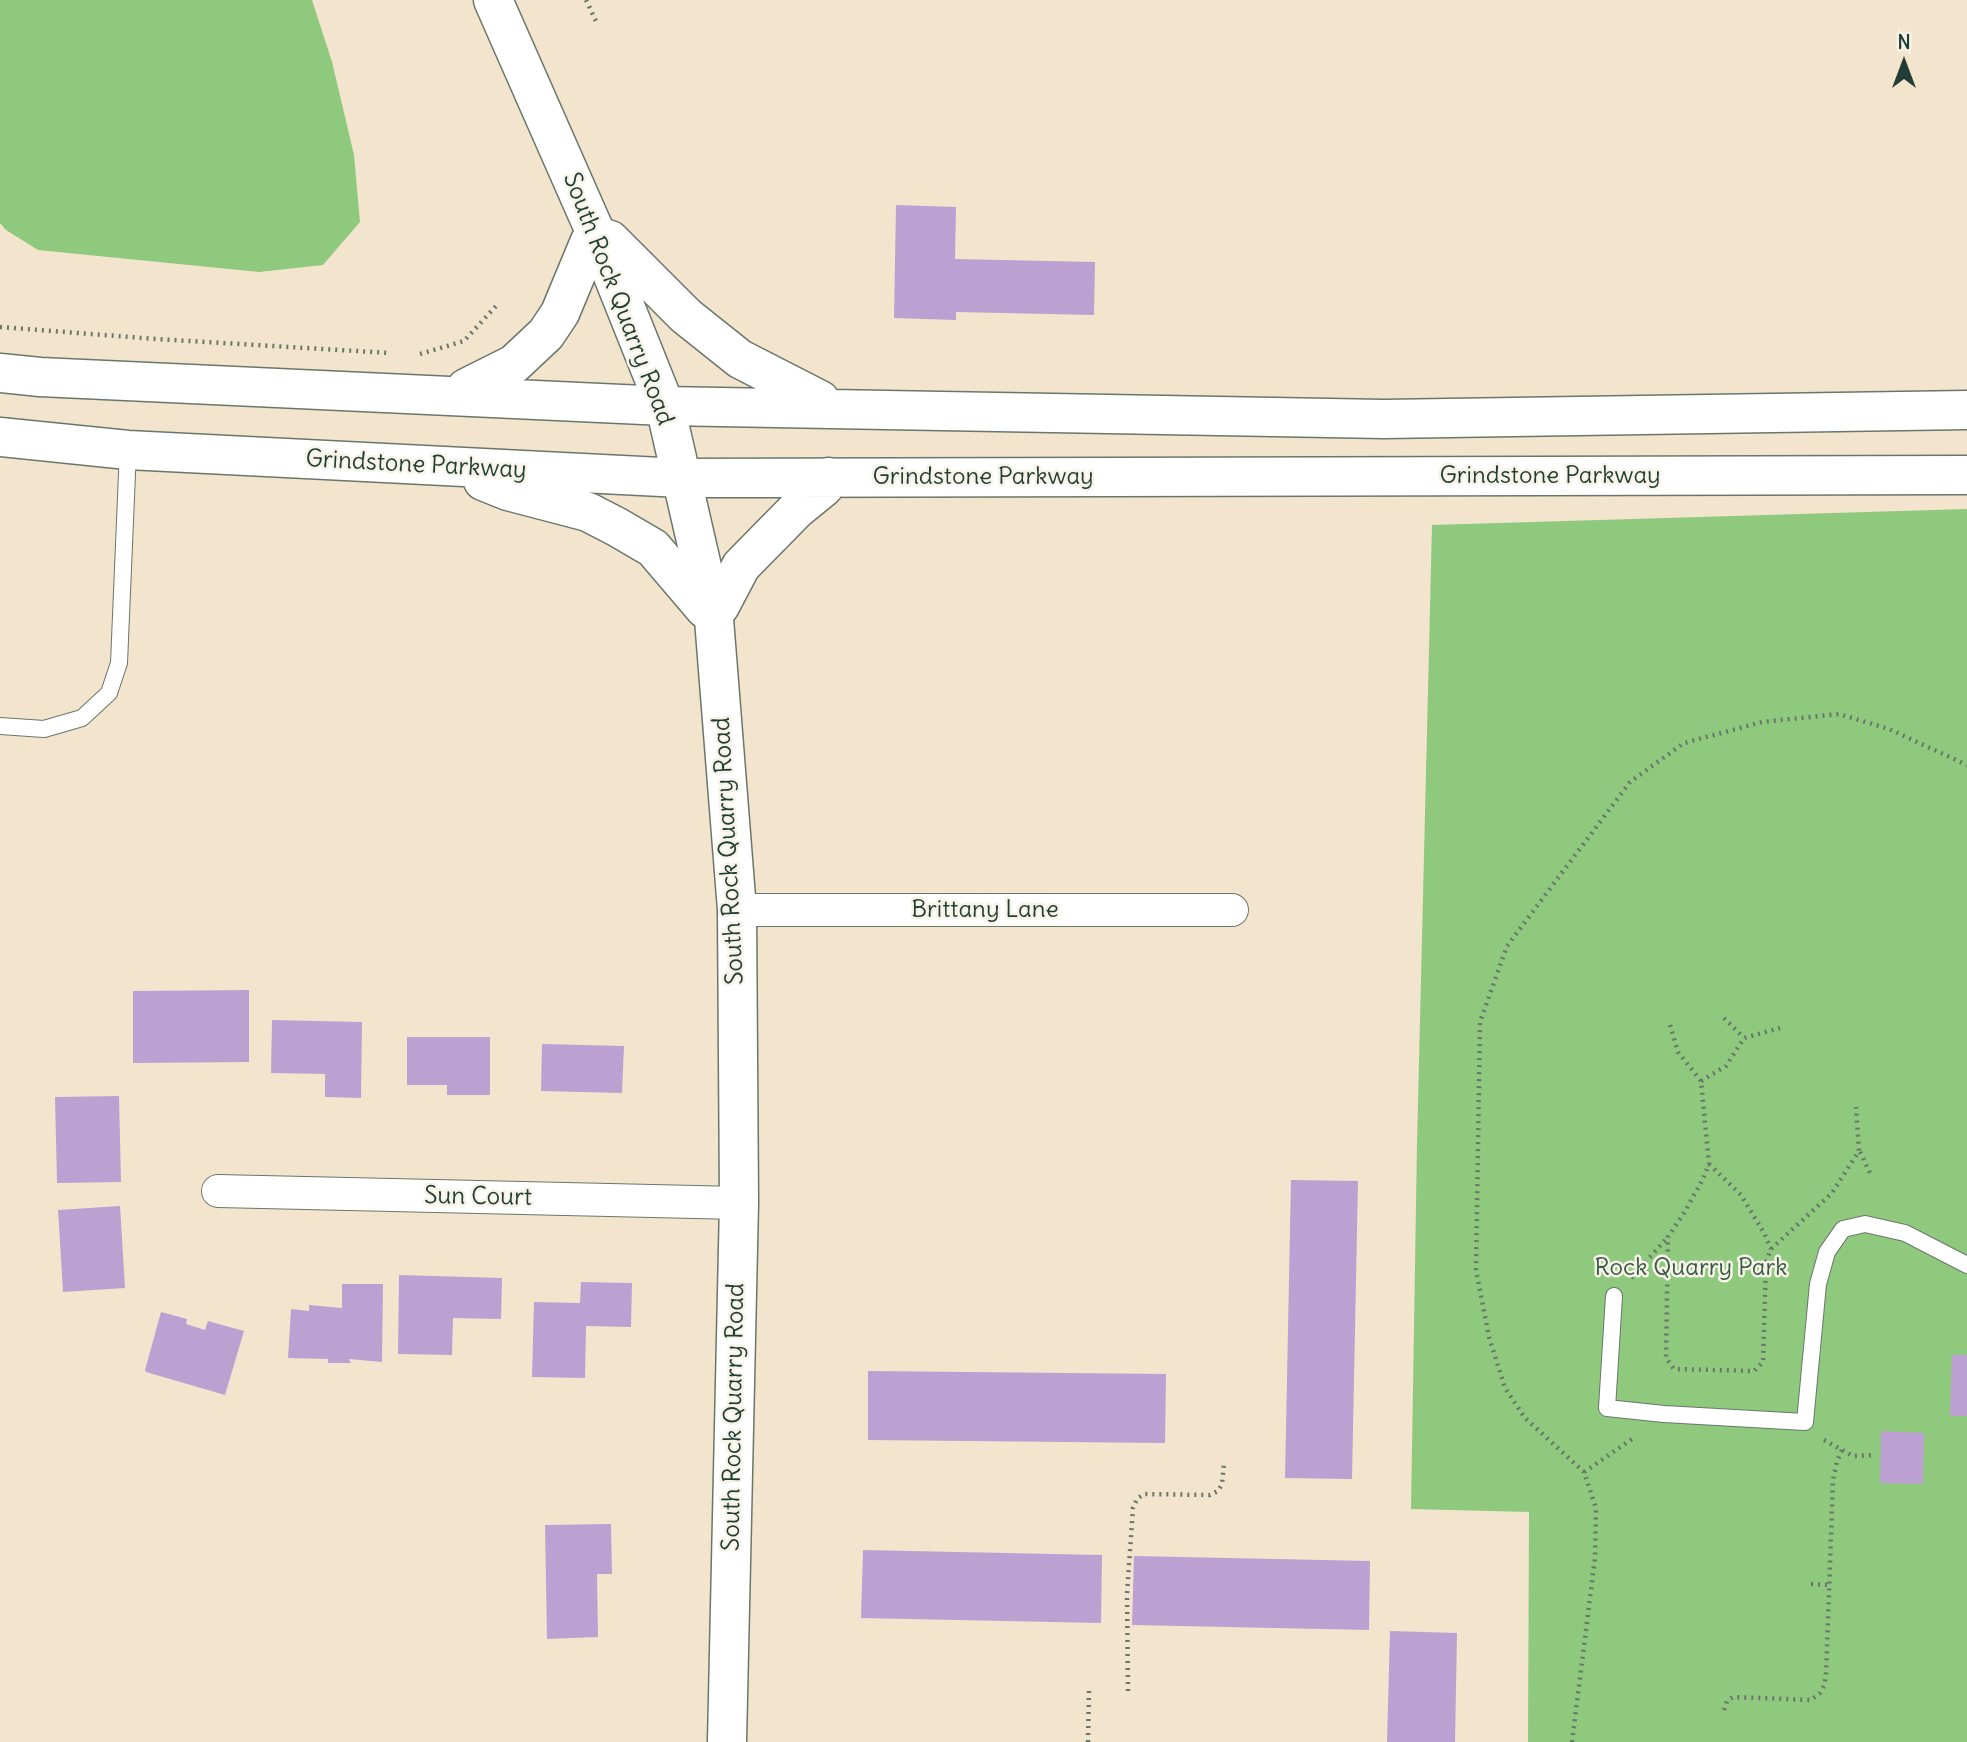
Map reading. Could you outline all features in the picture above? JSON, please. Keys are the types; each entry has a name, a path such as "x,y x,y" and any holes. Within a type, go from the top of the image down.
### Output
{"main road":[{"name":"South Rock Quarry Road","path":"493,0 597,236 664,406 713,612 737,910 739,1203 727,1742"},
{"path":"461,396 466,388 514,364 546,334 560,313 590,241 597,236 610,240 686,316 740,359 820,400 824,409"},
{"path":"0,373 664,406 1384,419 1967,410"},
{"name":"Grindstone Parkway","path":"0,437 128,450 681,478 1967,475"},
{"path":"467,467 471,477 508,491 588,512 653,548 705,609 713,612 720,606 741,566 789,517 824,487 828,477"}],"street":[{"name":"Brittany Lane","path":"737,910 1232,910"},
{"name":"Sun Court","path":"218,1191 739,1203"}],"lane":[{"path":"0,726 44,729 82,718 109,693 119,663 128,450"},
{"path":"1614,1296 1607,1408 1805,1422 1818,1284 1827,1252 1843,1229 1865,1224 1905,1233 1967,1265"}],"path":[{"path":"586,0 596,21"},
{"path":"410,354 424,355 464,341 496,306"},
{"path":"0,327 397,353"},
{"path":"1572,1742 1595,1558 1596,1508 1584,1472 1525,1418 1505,1388 1489,1337 1476,1270 1480,1022 1507,946 1630,782 1684,743 1762,722 1839,714 1889,729 1967,765"},
{"path":"1724,1018 1744,1038"},
{"path":"1614,1296 1668,1237 1684,1213 1709,1164 1701,1081 1678,1052 1670,1025"},
{"path":"1701,1081 1726,1066 1744,1038 1780,1028"},
{"path":"1856,1107 1859,1151 1870,1173"},
{"path":"1668,1237 1666,1358 1674,1369 1754,1371 1763,1362 1766,1262 1771,1249 1832,1193 1859,1151"},
{"path":"1709,1164 1741,1195 1765,1233 1771,1249"},
{"path":"1584,1472 1664,1414"},
{"path":"1805,1422 1824,1440 1853,1456 1875,1455"},
{"path":"1724,1710 1727,1701 1733,1697 1811,1700 1824,1686 1833,1480 1836,1461 1842,1450"},
{"path":"1128,1691 1127,1594 1133,1508 1137,1499 1144,1494 1210,1495 1217,1492 1222,1484 1224,1463"},
{"path":"1811,1584 1828,1585"},
{"path":"1088,1742 1089,1690"}],"green space":[{"path":"0,0 312,0 332,62 354,155 360,222 323,265 259,272 38,250 6,230 0,223"},
{"name":"Rock Quarry Park","path":"1967,509 1967,1742 1528,1742 1529,1512 1411,1509 1432,525"}],"building":[{"path":"896,205 956,207 955,259 1095,262 1094,315 956,312 956,320 894,318"},
{"path":"249,990 249,1062 133,1063 133,991"},
{"path":"272,1020 362,1022 361,1098 325,1097 325,1074 271,1073"},
{"path":"407,1037 490,1037 490,1095 447,1095 447,1085 407,1085"},
{"path":"542,1044 624,1046 622,1093 541,1091"},
{"path":"119,1096 121,1182 57,1183 55,1097"},
{"path":"1291,1180 1358,1181 1352,1479 1285,1478"},
{"path":"120,1206 125,1288 63,1292 58,1210"},
{"path":"399,1275 502,1278 501,1319 453,1318 452,1355 398,1354"},
{"path":"581,1282 632,1283 631,1327 586,1326 585,1378 532,1377 534,1302 580,1303"},
{"path":"342,1284 383,1284 382,1362 349,1359 351,1363 328,1363 328,1359 288,1358 291,1309 309,1311 309,1305 342,1308"},
{"path":"161,1312 187,1319 186,1324 205,1330 208,1321 244,1331 225,1395 146,1372"},
{"path":"1952,1355 1967,1355 1967,1416 1950,1416"},
{"path":"868,1371 1166,1374 1165,1443 868,1440"},
{"path":"1881,1431 1924,1433 1923,1484 1880,1483"},
{"path":"611,1524 612,1574 597,1574 598,1637 547,1639 545,1525"},
{"path":"863,1550 1102,1555 1101,1623 861,1618"},
{"path":"1134,1556 1370,1561 1369,1630 1132,1625"},
{"path":"1390,1631 1457,1633 1455,1742 1387,1742"}]}
